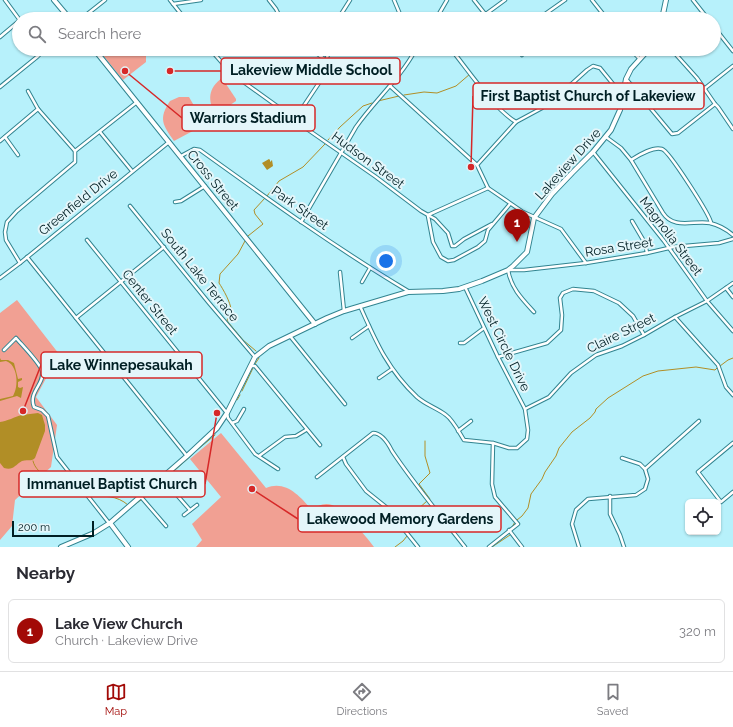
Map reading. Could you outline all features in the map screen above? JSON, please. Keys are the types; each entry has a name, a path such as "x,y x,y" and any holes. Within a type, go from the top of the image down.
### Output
{"main road":[{"path":"54,0 63,12"},
{"path":"663,12 666,0"},
{"name":"Cross Street","path":"100,56 315,324"},
{"name":"Lakeview Drive","path":"60,547 94,533 110,524 217,428 227,413 255,357 269,346 344,311 408,292 443,291 465,287 508,270 527,252 534,218 552,194 606,137 616,122 626,79 631,69 643,56"},
{"path":"110,524 128,547"}],"street":[{"path":"5,0 13,12"},
{"path":"90,12 105,0"},
{"path":"170,0 179,12"},
{"path":"173,4 201,0"},
{"path":"342,12 350,0"},
{"path":"394,0 399,12"},
{"path":"440,12 447,0"},
{"path":"474,0 485,12"},
{"path":"487,12 505,0"},
{"path":"548,12 565,0"},
{"path":"592,0 601,12"},
{"path":"693,0 702,12"},
{"path":"271,1 277,12"},
{"path":"0,37 12,26"},
{"path":"721,36 733,51"},
{"path":"0,87 36,56"},
{"name":"Hudson Street","path":"216,56 231,73 444,227 448,233 452,246 455,246 464,239 492,224"},
{"path":"320,56 327,61"},
{"path":"295,119 323,77 328,56"},
{"path":"301,222 366,113 401,73 412,56"},
{"path":"458,56 497,106 516,122"},
{"path":"637,56 640,59"},
{"path":"677,56 718,106 733,129"},
{"path":"477,165 516,122 555,99 593,66 598,66 602,69 622,95"},
{"path":"704,89 733,66"},
{"path":"626,79 672,134 678,133 715,104"},
{"path":"390,86 477,165 488,188 510,204 534,218 561,229 586,263"},
{"path":"20,263 6,240 5,232 7,222 17,211 74,162 75,151 38,109 28,91"},
{"path":"75,151 137,102"},
{"path":"0,141 4,136 38,109"},
{"path":"100,132 132,171"},
{"path":"4,136 18,156"},
{"path":"606,137 621,148 631,160 668,220 681,223 711,223 723,228 733,236"},
{"name":"Greenfield Drive","path":"0,278 170,142"},
{"path":"631,160 651,150 660,148 664,149 694,192 711,223"},
{"name":"Park Street","path":"181,156 194,149 200,150 301,222 408,292"},
{"name":"Magnolia Street","path":"593,152 669,248 707,301 733,331"},
{"path":"175,202 181,201 205,186"},
{"path":"488,188 428,215 433,242 441,257 448,261 454,260 478,248 485,241 488,230 492,224 510,204"},
{"name":"South Lake Terrace","path":"130,206 208,303 255,357"},
{"path":"632,221 645,243 647,253"},
{"name":"Rosa Street","path":"508,270 524,270 586,263 669,248 719,243 733,239"},
{"name":"Center Street","path":"87,240 227,413 228,418 255,454 278,470"},
{"path":"76,318 164,247"},
{"path":"27,257 187,456"},
{"path":"362,282 370,268"},
{"path":"508,270 509,277 515,290 534,312"},
{"path":"340,272 344,311"},
{"name":"Claire Street","path":"525,410 548,397 571,373 596,355 622,346 707,301 733,283"},
{"name":"West Circle Drive","path":"465,287 498,358 525,410 528,430 527,439 517,448 509,448 493,443"},
{"path":"726,288 733,297"},
{"path":"498,358 547,343 561,330 562,316 560,298 563,293 573,289 594,291 619,303 633,316 644,334"},
{"path":"360,306 380,350 392,369 417,397 428,406 448,416 464,440 493,443 492,484 496,497 518,524 489,547"},
{"path":"675,317 718,365 726,388 733,396"},
{"path":"352,338 369,326"},
{"path":"460,343 464,343 484,328"},
{"path":"290,335 345,404"},
{"path":"4,350 16,338 38,364 42,371 42,377 33,396 32,402 34,407 42,410 48,416 57,457 110,524"},
{"path":"250,366 255,366 306,430 320,445"},
{"path":"379,378 392,369"},
{"path":"232,423 237,421 244,409"},
{"path":"458,431 471,421"},
{"path":"645,469 699,422"},
{"path":"259,456 285,437 296,436 306,430"},
{"path":"317,477 373,433 377,432 383,436 401,465 465,547"},
{"path":"733,443 698,472 721,502 733,492"},
{"path":"343,457 346,464 366,491 386,507 418,547"},
{"path":"579,547 572,524 576,510 588,499 636,494 645,489 648,479 645,469 640,464 622,458"},
{"path":"162,478 190,510"},
{"path":"610,496 610,514 624,547"},
{"path":"141,497 166,526"},
{"path":"184,515 197,505"},
{"path":"509,530 522,547"},
{"path":"72,542 76,547"}],"shaded area":[{"path":"104,56 146,56 146,62 123,80"},
{"path":"222,78 236,101 216,115 211,105 210,95 214,86"},
{"path":"179,97 189,97 204,125 174,141 167,131 163,122 163,117 166,107 170,101"},
{"path":"269,159 270,162 272,160 273,166 267,170 262,163"},
{"path":"17,300 59,354 36,397 57,425 51,467 15,500 12,526 0,540 0,313"},
{"path":"0,358 1,360 8,360 14,363 18,379 22,378 22,380 18,382 18,387 23,387 21,398 17,396 0,401 0,399 13,396 17,382 13,367 6,361 0,362"},
{"path":"38,413 42,415 45,431 35,458 32,460 22,461 10,469 4,468 0,463 0,422 22,415"},
{"path":"221,433 266,488 273,486 285,487 302,499 311,509 326,504 336,507 354,523 374,547 196,547 202,540 192,524 221,497 190,459"}],"waterway":[{"path":"404,95 424,92 437,93 456,86 470,74"},
{"path":"485,91 534,95"},
{"path":"378,101 399,96"},
{"path":"328,140 363,106 372,103"},
{"path":"267,196 279,181 303,167 325,144"},
{"path":"248,236 263,224 255,214 254,210 265,198"},
{"path":"245,241 238,254 220,274 219,283 231,307 231,313 227,320 228,322 243,340 256,351"},
{"path":"255,364 259,358"},
{"path":"720,366 733,358"},
{"path":"517,520 528,508 531,494 542,479 556,456 559,448 572,432 590,418 596,409 608,398 643,376 658,371 696,367 715,370 717,368"},
{"path":"242,391 253,368"},
{"path":"237,400 240,395"},
{"path":"197,450 215,435"},
{"path":"425,441 425,456 430,473 419,484 430,499"},
{"path":"165,479 193,454"},
{"path":"33,461 35,466 43,475 55,482 80,490"},
{"path":"143,498 162,482"},
{"path":"85,488 90,496 115,498 128,505"},
{"path":"131,507 141,500"},
{"path":"416,512 427,501"},
{"path":"512,527 515,522"},
{"path":"492,547 510,535"},
{"path":"395,547 407,536"}],"place":[{"name":"Warriors Stadium","path":"125,71"},
{"name":"Lakeview Middle School","path":"170,71"},
{"name":"First Baptist Church of Lakeview","path":"471,167"},
{"name":"Lake View Church","path":"517,242"},
{"name":"Lake Winnepesaukah","path":"23,411"},
{"name":"Immanuel Baptist Church","path":"217,413"},
{"name":"Lakewood Memory Gardens","path":"252,489"}]}
